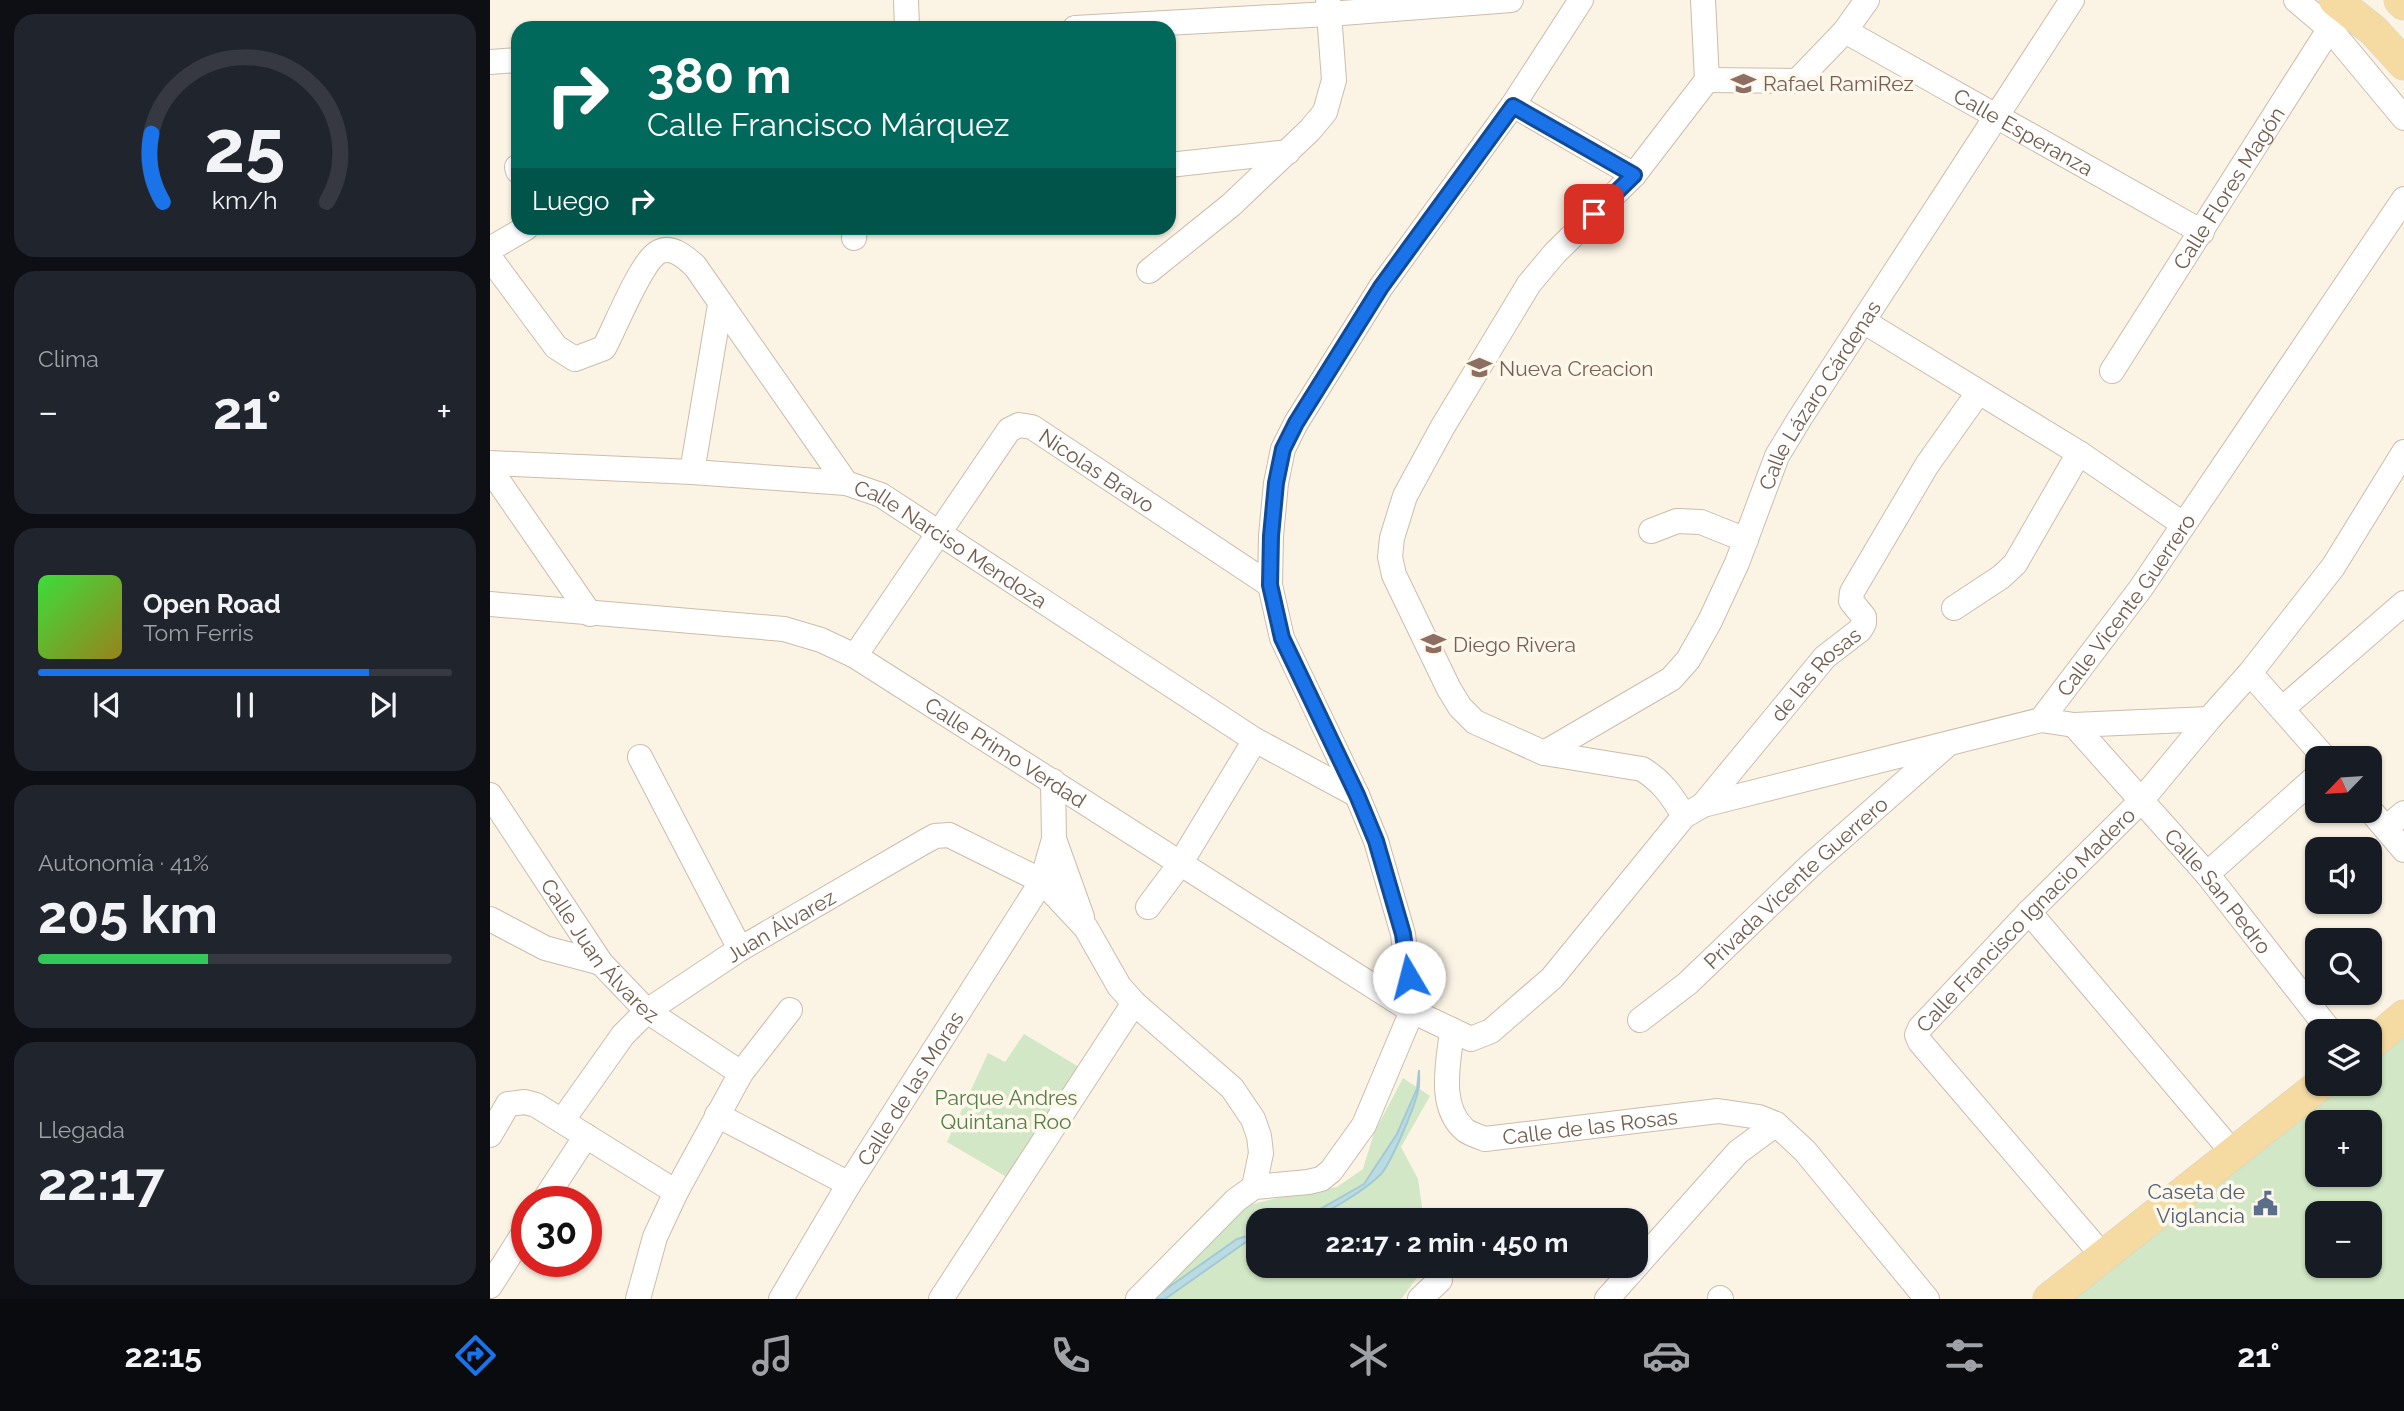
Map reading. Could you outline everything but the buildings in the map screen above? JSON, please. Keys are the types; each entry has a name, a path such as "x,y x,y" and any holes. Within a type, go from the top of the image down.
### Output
{"main road":[{"path":"2400,0 2404,4"},
{"path":"2336,11 2374,31 2404,64"},
{"path":"2382,1035 2404,1016"},
{"path":"2049,1299 2306,1096"}],"street":[{"path":"906,0 907,21"},
{"path":"1160,21 1329,7 1511,0"},
{"path":"1138,1299 1236,1200 1254,1187 1308,1182 1321,1179 1331,1171 1364,1125 1412,1011 1403,934 1393,892 1376,841 1282,638 1270,585 1276,483 1287,440 1381,287 1513,106 1581,0"},
{"path":"1693,811 1656,777 1642,769 1612,762 1544,754 1475,722 1460,707 1394,575 1390,557 1392,538 1405,496 1442,428 1529,284 1555,253 1634,175 1707,80 1703,0"},
{"path":"1707,80 1797,81 1844,31 1867,0"},
{"name":"Calle Lázaro Cárdenas","path":"1544,754 1671,679 1688,660 1710,621 1746,540 1777,456 2072,0"},
{"path":"2296,0 2336,11 2404,117"},
{"path":"1149,271 1231,205 1318,121 1330,99 1334,80 1329,7"},
{"name":"Calle Flores Magón","path":"2112,371 2202,232 2336,11"},
{"name":"Calle Esperanza","path":"1844,31 2202,232"},
{"path":"490,62 511,60"},
{"path":"1513,106 1634,175"},
{"path":"1176,164 1288,152"},
{"name":"Calle Vicente Guerrero","path":"2041,720 2141,588 2404,199"},
{"path":"490,249 514,235"},
{"path":"490,258 556,347 575,359 604,348 645,267 658,253 671,250 683,254 695,266 846,482"},
{"path":"692,472 720,305"},
{"path":"1863,321 2079,453 2182,524"},
{"name":"de las Rosas","path":"1693,811 1825,657 1860,630 1864,617 1851,601 1853,592 1927,465 1978,393"},
{"name":"Nicolas Bravo","path":"855,656 1009,430 1019,425 1032,428 1270,585"},
{"path":"1462,1035 1491,1031 1552,978 1693,811 2041,720 2074,725 2209,719 2250,673 2333,567 2404,452"},
{"path":"1954,608 2001,577 2015,564 2079,453"},
{"name":"Calle Narciso Mendoza","path":"490,463 846,482 881,495 1255,740 1357,795"},
{"path":"490,469 590,614"},
{"path":"1651,531 1677,521 1701,522 1746,540"},
{"path":"2282,709 2404,603"},
{"name":"Calle Primo Verdad","path":"490,604 784,629 821,640 855,656 1412,1011 1462,1035"},
{"path":"2250,673 2314,746"},
{"name":"Calle Francisco Ignacio Madero","path":"2102,1256 1920,1042 1917,1035 1920,1028 2029,912 2140,802 2209,719"},
{"name":"Calle San Pedro","path":"2074,725 2207,874 2321,1019"},
{"path":"1148,907 1180,864 1255,740"},
{"name":"Privada Vicente Guerrero","path":"1640,1020 1688,983 1812,864 1951,742"},
{"path":"640,757 740,949"},
{"path":"1054,782 1054,839 1086,928 1119,986 1134,1003 1232,1088 1253,1119 1261,1153 1254,1187"},
{"path":"2207,874 2305,787"},
{"name":"Calle Juan Álvarez","path":"490,795 601,964 647,1011 741,1073"},
{"path":"2386,817 2404,850"},
{"name":"Juan Álvarez","path":"562,1121 623,1035 647,1011 740,949 935,836 950,835 1042,881"},
{"name":"Calle de las Moras","path":"781,1299 849,1184 1042,881 1054,839"},
{"path":"1042,881 1086,928"},
{"path":"2029,912 2234,1154"},
{"path":"490,919 545,948 601,964"},
{"path":"941,1299 1134,1003"},
{"path":"638,1299 655,1237 676,1192 741,1073 790,1010"},
{"name":"Calle de las Rosas","path":"1462,1035 1446,1085 1452,1111 1466,1131 1485,1139 1718,1111 1759,1117 1776,1124"},
{"path":"490,1135 508,1104 525,1102 536,1105 676,1192"},
{"path":"717,1115 849,1184"},
{"path":"1607,1299 1738,1152 1776,1124 1805,1151 1927,1299"},
{"path":"553,1186 586,1136"},
{"path":"490,1286 511,1253"},
{"path":"1420,1299 1440,1280"}],"green space":[{"path":"2404,1029 2404,1299 2059,1299 2317,1096 2382,1096 2382,1046"},
{"name":"Parque Andres Quintana Roo","path":"1024,1034 1079,1067 1010,1179 947,1142 988,1053 1005,1062"},
{"path":"1403,1078 1430,1096 1401,1147 1418,1179 1422,1208 1246,1208 1246,1278 1416,1278 1401,1299 1150,1299 1230,1210 1289,1195 1337,1187 1363,1169 1374,1133"}],"water":[{"path":"1419,1070 1419,1089 1412,1110 1385,1169 1342,1203 1332,1208 1322,1208 1364,1184 1397,1134 1417,1089"},
{"path":"1246,1236 1246,1242 1165,1299 1152,1299 1237,1239"}],"place":[{"name":"Rafael RamiRez","path":"1743,83"},
{"name":"Nueva Creacion","path":"1479,368"},
{"name":"Diego Rivera","path":"1433,644"},
{"name":"Caseta de Viglancia","path":"2265,1203"}],"route":[{"path":"1409,977 1393,892 1376,841 1282,638 1270,585 1276,483 1283,449 1296,423 1381,287 1513,106 1634,175 1594,214"}]}
